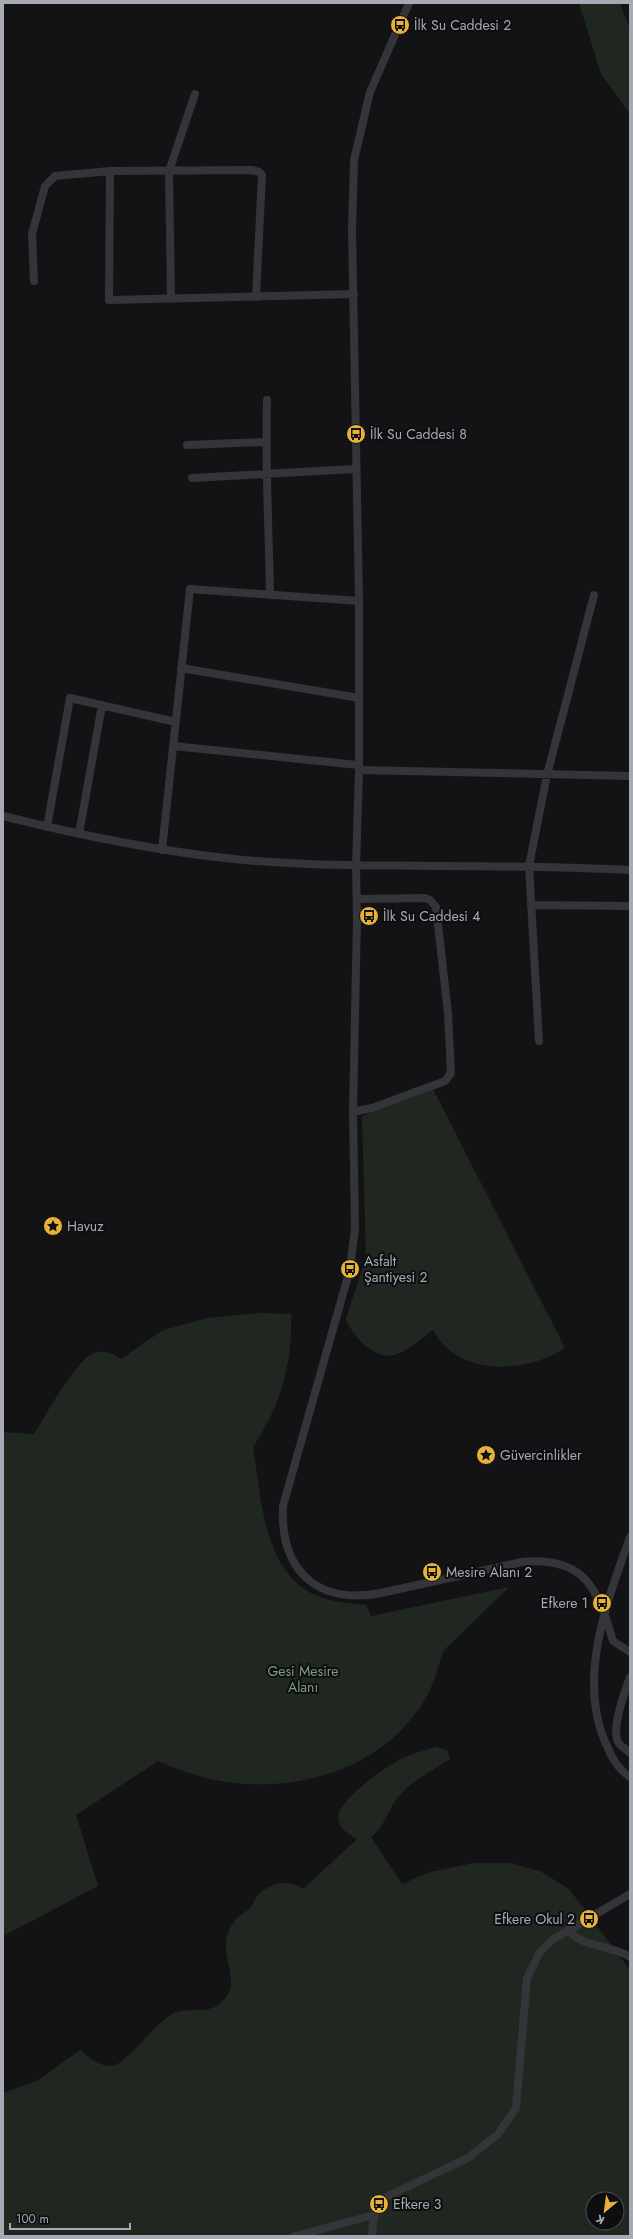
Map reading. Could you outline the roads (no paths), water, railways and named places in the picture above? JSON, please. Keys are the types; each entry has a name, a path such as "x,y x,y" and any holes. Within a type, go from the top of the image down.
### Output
{"street":[{"path":"410,3 370,92 354,160 352,230 355,470 359,601 356,865 358,899 353,1112 356,1228 350,1269 283,1506 282,1529 288,1551 302,1574 319,1587 341,1595 362,1597 522,1562 541,1560 559,1564 576,1571 592,1585 602,1603 613,1641 630,1652"},
{"path":"171,298 169,171 195,94"},
{"path":"34,281 32,234 45,186 55,176 110,171 253,170 261,173 256,297"},
{"path":"110,171 109,300 354,294"},
{"path":"267,400 265,442 268,474 270,595"},
{"path":"187,445 265,442"},
{"path":"192,478 355,470"},
{"path":"162,850 190,589 359,601"},
{"path":"539,1041 529,866 547,774 594,595"},
{"path":"182,668 358,698"},
{"path":"47,827 70,698 176,722"},
{"path":"80,834 102,705"},
{"path":"173,746 358,768 630,776"},
{"path":"3,816 47,827 162,850 235,859 356,865 529,866 630,870"},
{"path":"353,1112 372,1108 446,1081 451,1073 448,1012 436,907 433,902 425,898 358,899"},
{"path":"531,905 630,906"},
{"path":"630,1537 614,1584 595,1658 593,1693 598,1728 613,1760 630,1778"},
{"path":"630,1677 616,1730 618,1742 630,1753"},
{"path":"372,2236 374,2215 379,2204 386,2197 468,2158 498,2134 516,2108 527,1978 540,1952 552,1940 630,1894"},
{"path":"568,1930 580,1941 616,1950 630,1956"},
{"path":"295,2236 374,2215"}],"place":[{"name":"İlk Su Caddesi 2","path":"400,25"},
{"name":"İlk Su Caddesi 8","path":"356,434"},
{"name":"İlk Su Caddesi 4","path":"369,916"},
{"name":"Havuz","path":"53,1226"},
{"name":"Asfalt Şantiyesi 2","path":"350,1269"},
{"name":"Güvercinlikler","path":"486,1455"},
{"name":"Mesire Alanı 2","path":"432,1572"},
{"name":"Efkere 1","path":"602,1603"},
{"name":"Efkere Okul 2","path":"589,1919"},
{"name":"Efkere 3","path":"379,2204"}],"park label":[{"name":"Gesi Mesire Alanı","path":"303,1680"}]}
